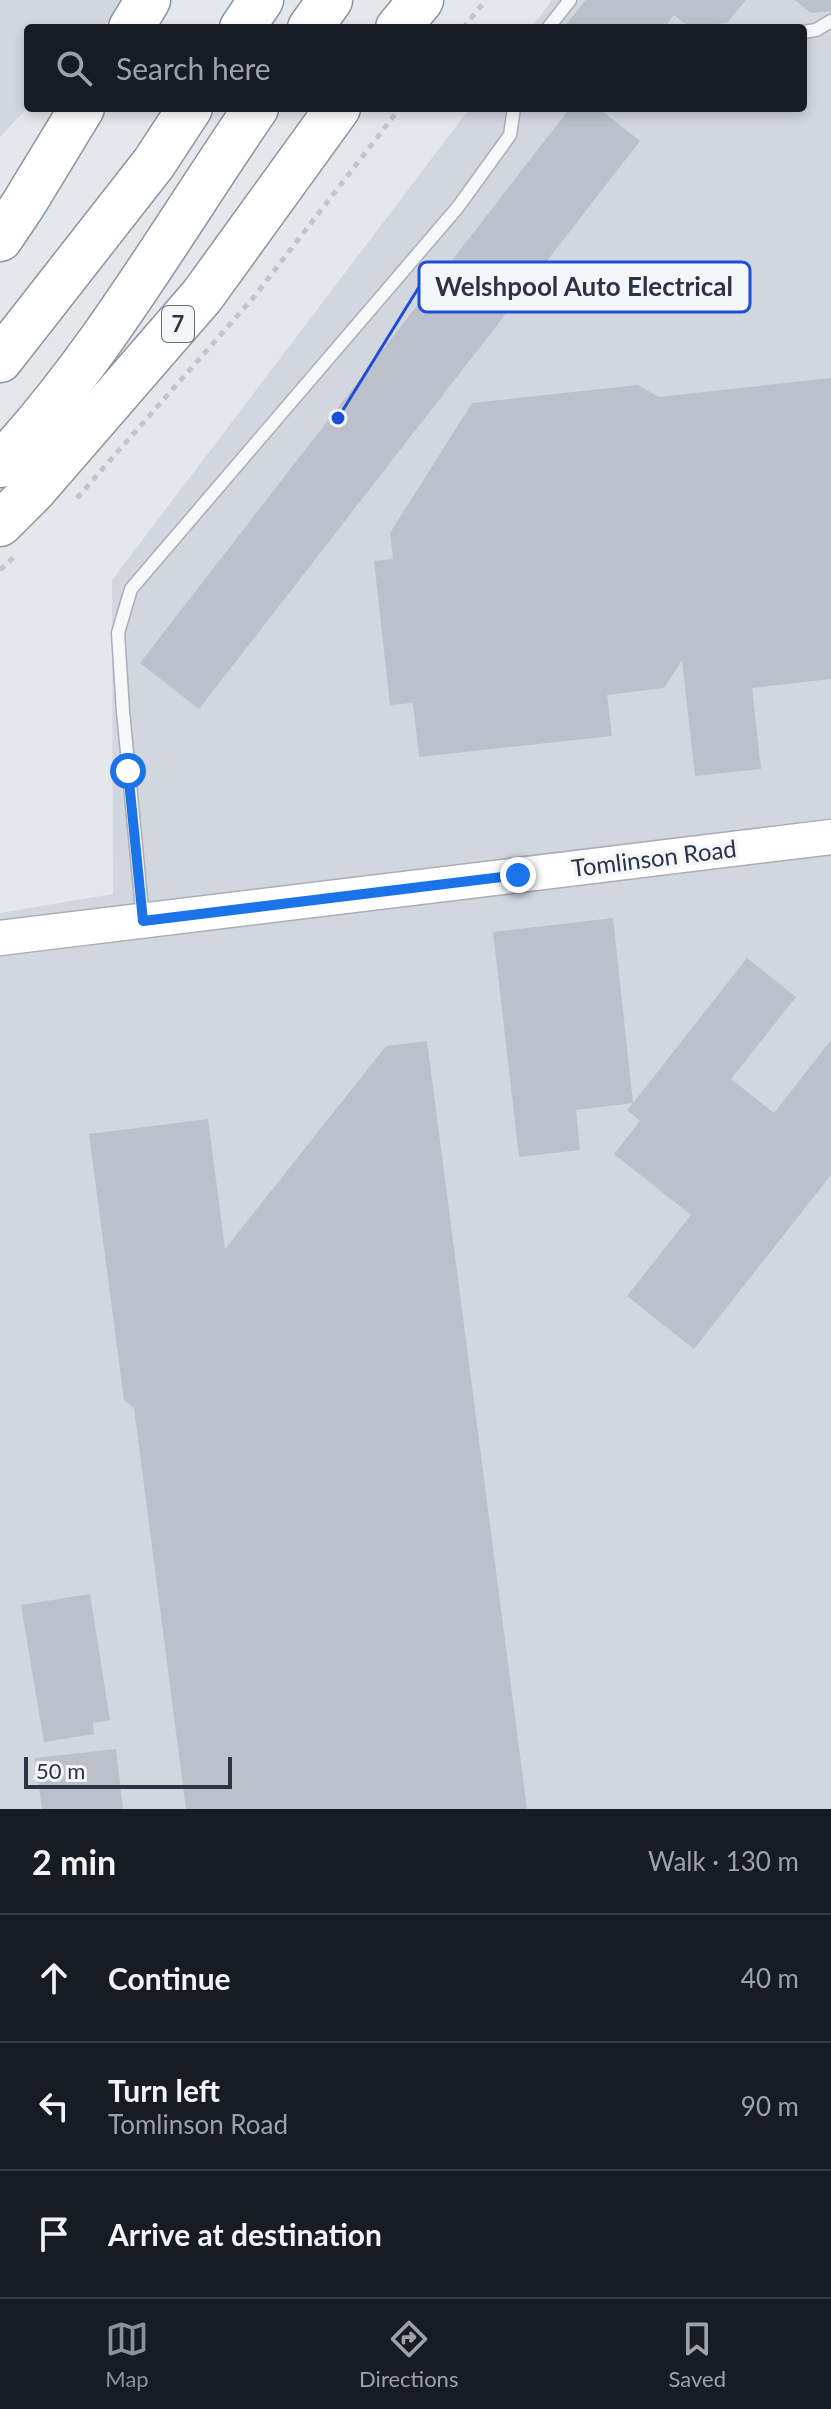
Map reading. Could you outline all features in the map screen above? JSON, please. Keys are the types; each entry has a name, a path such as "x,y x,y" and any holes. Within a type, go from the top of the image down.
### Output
{"highway":[{"path":"133,24 148,0"},
{"path":"245,24 261,0"},
{"path":"313,24 330,0"},
{"path":"401,24 421,0"},
{"path":"0,239 79,112"},
{"path":"0,360 154,163 187,112"},
{"name":"7","path":"0,465 38,424 132,297 253,112"},
{"name":"7","path":"0,524 33,491 202,296 335,112"}],"street":[{"name":"Tomlinson Road","path":"0,938 831,837"}],"lane":[{"path":"551,24 570,0"},
{"path":"807,31 831,21"},
{"path":"143,921 118,633 131,589 458,207 510,135 513,112"}],"path":[{"path":"466,24 486,0"}],"shaded area":[{"path":"0,0 128,0 106,24 24,24 24,111 0,137"},
{"path":"552,0 831,0 831,1809 0,1809 0,913 113,894 112,580 467,112 807,112 807,24 534,24"}],"building":[{"path":"586,0 746,0 727,23 685,24 674,15 667,24 566,24"},
{"path":"795,0 831,0 831,11 811,13"},
{"path":"567,112 603,112 640,141 199,709 140,663"},
{"path":"831,378 831,679 752,688 761,769 695,776 682,660 664,688 607,695 612,736 419,757 413,703 390,705 374,561 393,559 390,533 472,403 638,385 659,397"},
{"path":"613,918 633,1103 576,1110 580,1150 519,1157 493,932"},
{"path":"747,958 796,997 731,1079 774,1113 831,1040 831,1175 694,1349 627,1296 691,1215 614,1154 640,1121 627,1110"},
{"path":"427,1041 527,1809 186,1809 134,1408 124,1400 89,1134 208,1119 225,1249 386,1046"},
{"path":"90,1594 110,1720 93,1723 94,1734 44,1742 21,1605"},
{"path":"116,1749 123,1809 42,1809 35,1758"}],"place":[{"name":"Welshpool Auto Electrical","path":"338,418"}],"route":[{"path":"128,771 143,921 518,875"}]}
